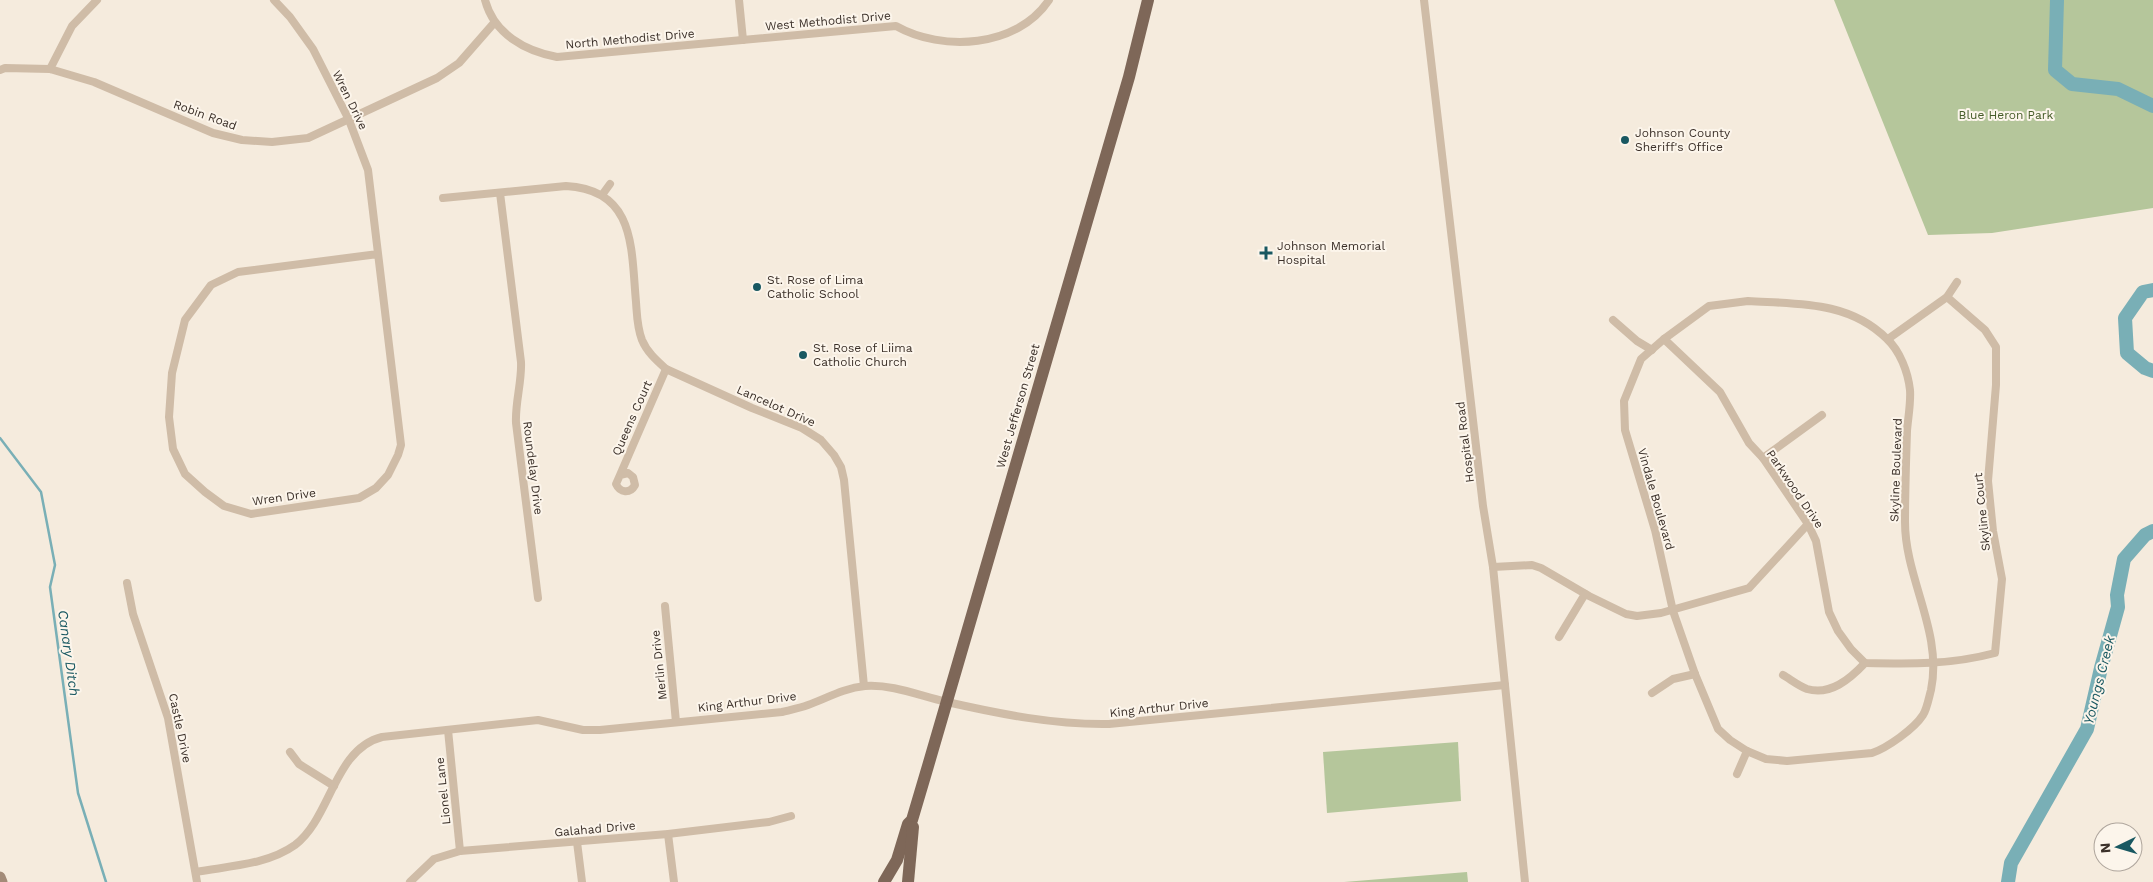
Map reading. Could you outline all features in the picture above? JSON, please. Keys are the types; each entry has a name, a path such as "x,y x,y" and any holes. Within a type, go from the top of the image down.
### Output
{"main road":[{"name":"West Jefferson Street","path":"908,882 912,820 1129,77 1148,0"},
{"name":"West Jefferson Street","path":"884,882 897,860 908,824 912,820"}],"street":[{"path":"50,69 72,26 96,0"},
{"name":"Wren Drive","path":"274,0 290,17 313,49 350,120 368,170 401,445 388,475 376,488 359,498 250,514 224,506 185,474 173,449 169,417 172,373 185,320 211,285 238,272 378,254"},
{"name":"North Methodist Drive","path":"485,0 494,23 517,42 531,50 557,57 743,40"},
{"path":"740,0 743,40"},
{"name":"West Methodist Drive","path":"743,40 896,26 926,39 948,42 976,42 1005,32 1028,21 1049,0"},
{"name":"Hospital Road","path":"1424,0 1483,506 1493,567 1525,882"},
{"name":"Robin Road","path":"0,70 5,68 50,69 94,82 213,133 242,140 272,142 308,138 437,78 459,63 494,23"},
{"path":"602,195 610,184"},
{"name":"Lancelot Drive","path":"444,198 566,186 584,187 602,195 617,209 626,224 631,241 638,326 648,351 666,369 752,408 802,428 821,440 834,455 841,467 844,480 864,686"},
{"name":"Roundelay Drive","path":"500,193 521,362 521,375 515,410 516,423 538,598"},
{"path":"1888,339 1947,297 1957,282"},
{"name":"Skyline Court","path":"1934,664 1968,660 1995,653 2002,579 1993,532 1988,482 1996,385 1996,347 1985,330 1947,297"},
{"name":"Skyline Boulevard","path":"1664,339 1709,306 1748,301 1824,307 1849,312 1888,339 1902,360 1910,390 1904,524 1908,550 1924,607 1934,664 1930,690 1923,715 1885,748 1872,752 1787,761 1766,759 1747,751"},
{"path":"1613,320 1637,341 1652,350"},
{"name":"Vindale Boulevard","path":"1664,339 1641,359 1624,401 1625,430 1655,530 1673,611 1695,674 1718,729 1747,751"},
{"name":"Parkwood Drive","path":"1664,339 1720,392 1749,443 1763,458 1808,524 1816,541 1829,612 1838,631 1851,649 1865,663"},
{"name":"Queens Court","path":"620,475 666,369"},
{"path":"1763,458 1822,415"},
{"path":"1493,567 1532,565 1541,568 1585,594 1626,614 1637,616 1673,611 1749,588 1808,524"},
{"name":"Castle Drive","path":"128,583 133,614 168,718 197,882"},
{"path":"1558,637 1585,594"},
{"name":"Merlin Drive","path":"664,606 676,722"},
{"path":"1783,675 1808,689 1833,689 1854,675 1865,663 1934,664"},
{"path":"1652,693 1673,680 1695,674"},
{"name":"King Arthur Drive","path":"196,872 277,856 295,844 309,831 352,755 372,739 538,720 582,730 782,712 807,706 840,691 864,686 898,689 947,702 1078,725 1109,724 1505,685"},
{"name":"Lionel Lane","path":"448,730 460,851"},
{"path":"1738,774 1747,751"},
{"path":"290,752 299,764 334,786"},
{"name":"Galahad Drive","path":"410,882 434,859 460,851 668,834 769,822 791,816"},
{"path":"668,834 674,882"},
{"path":"577,842 582,882"},
{"path":"0,878 2,882"}],"green space":[{"name":"Blue Heron Park","path":"1834,0 2153,0 2153,208 1992,233 1928,235"},
{"path":"1458,742 1461,801 1327,813 1323,752"},
{"path":"1467,872 1468,882 1344,882"}],"waterway":[{"name":"Youngs Creek","path":"2057,0 2055,70 2072,84 2118,89 2153,106"},
{"name":"Youngs Creek","path":"2153,290 2143,292 2125,318 2127,353 2145,368 2153,371"},
{"name":"Canary Ditch","path":"0,438 41,492 55,565 50,587 78,793 106,882"},
{"name":"Youngs Creek","path":"2008,882 2011,863 2087,729 2118,607 2117,595 2124,559 2145,535 2153,531"}],"place":[{"name":"Johnson County Sheriff's Office","path":"1625,140"},
{"name":"Johnson Memorial Hospital","path":"1266,253"},
{"name":"St. Rose of Lima Catholic School","path":"757,287"},
{"name":"St. Rose of Liima Catholic Church","path":"803,355"}]}
